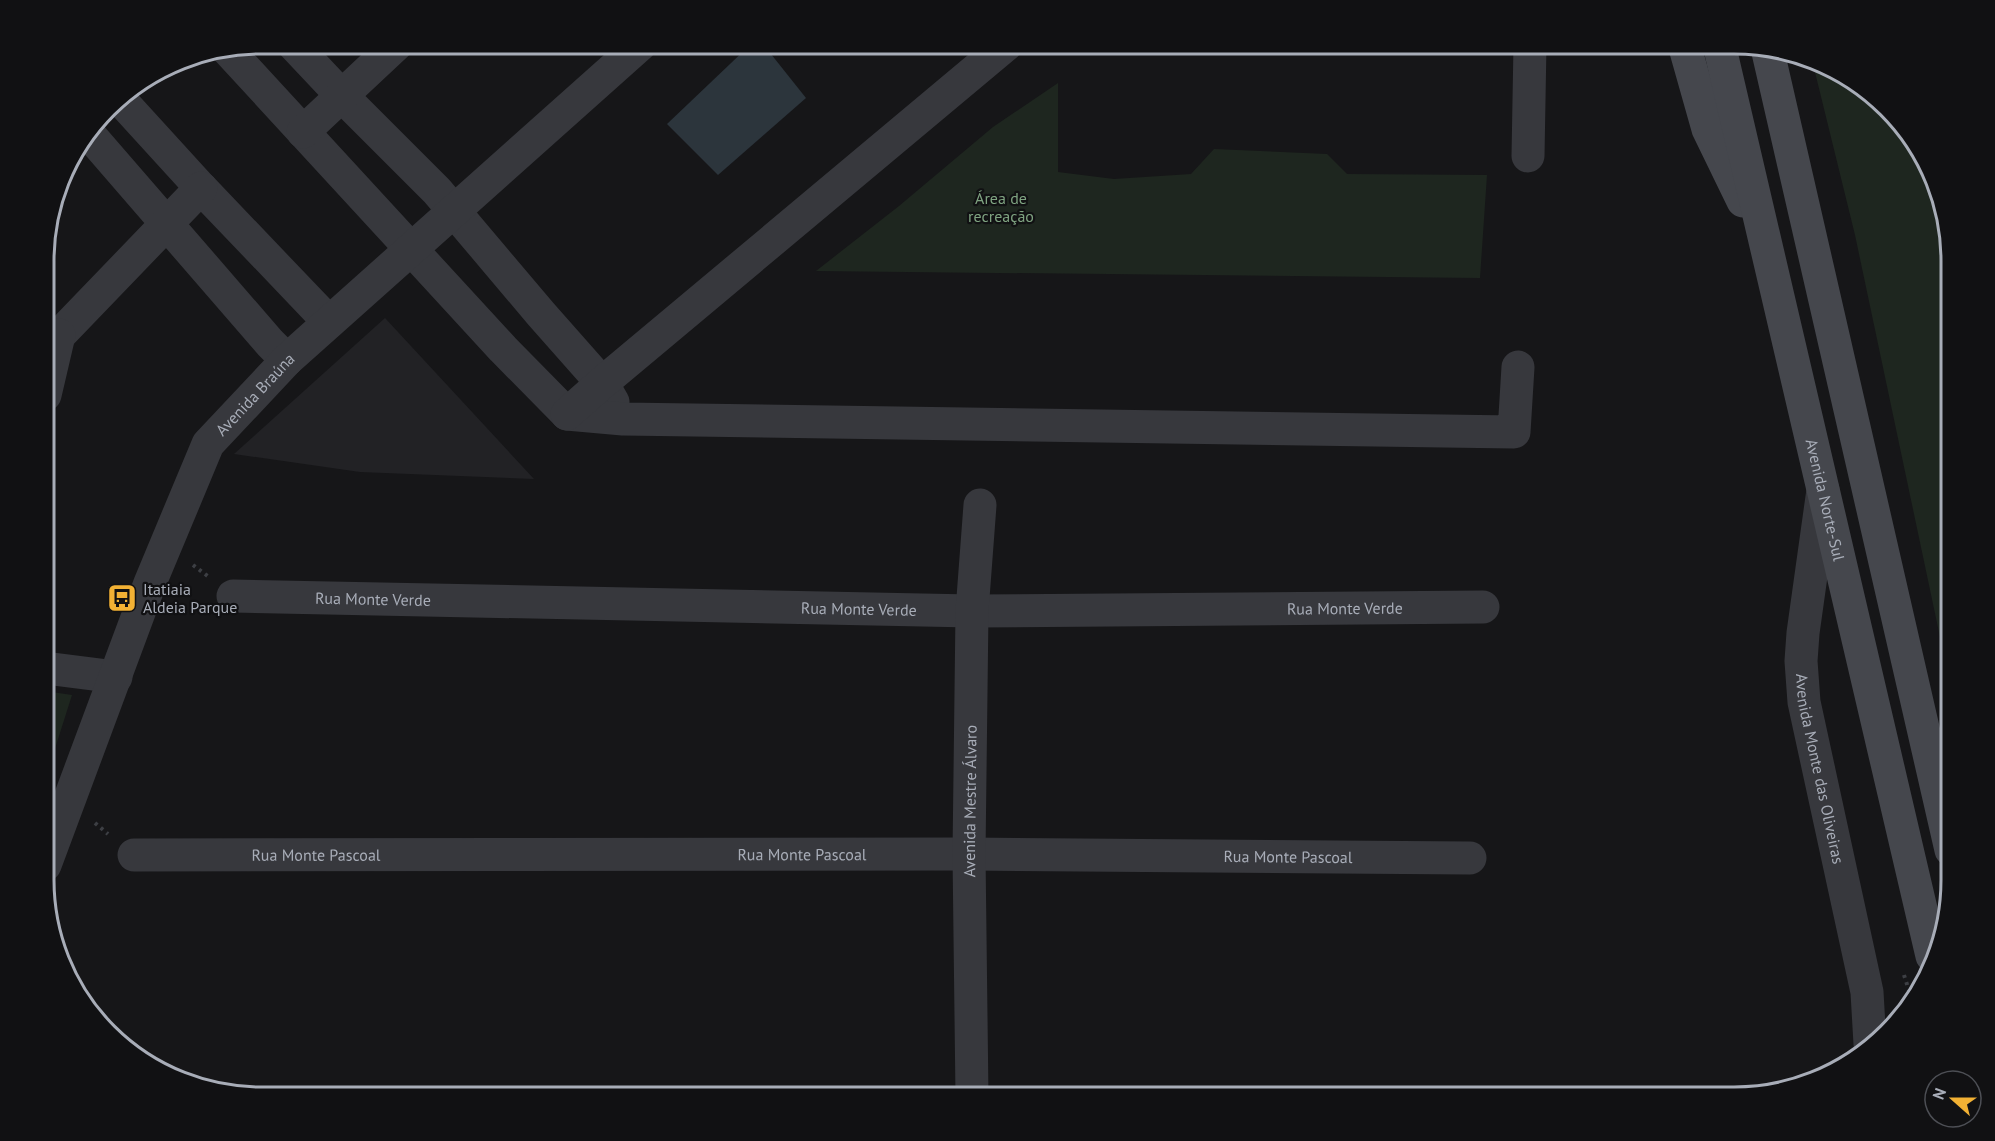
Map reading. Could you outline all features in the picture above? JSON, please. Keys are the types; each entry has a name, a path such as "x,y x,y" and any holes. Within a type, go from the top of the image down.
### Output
{"main road":[{"path":"1687,54 1708,129 1770,257"},
{"name":"Avenida Norte-Sul","path":"1721,54 1930,946"},
{"path":"1769,58 1941,806"},
{"path":"1780,60 1781,104"}],"street":[{"path":"302,54 437,190 541,314 602,382 623,418"},
{"path":"303,132 386,54"},
{"name":"Avenida Braúna","path":"54,841 150,583 208,444 287,360 629,54"},
{"path":"567,414 602,382 996,54"},
{"path":"1528,156 1530,54"},
{"path":"234,56 567,414 623,418 1515,432 1518,367"},
{"path":"125,104 329,322"},
{"path":"94,139 287,360"},
{"path":"54,340 201,188"},
{"name":"Avenida Monte das Oliveiras","path":"1823,490 1803,633 1804,702 1868,992 1870,1037"},
{"name":"Avenida Mestre Álvaro","path":"972,1087 969,854 972,611 980,505"},
{"name":"Rua Monte Verde","path":"233,596 972,611 1483,607"},
{"path":"54,670 116,677"},
{"name":"Rua Monte Pascoal","path":"134,855 969,854 1470,858"}],"path":[{"path":"166,545 233,596"},
{"path":"69,802 134,855"}],"shaded area":[{"path":"740,54 771,54 806,98 718,175 667,124"},
{"path":"385,318 534,479 360,472 234,454"}],"green space":[{"path":"1815,71 1838,82 1860,97 1890,124 1920,169 1937,220 1941,247 1941,642 1855,235"},
{"name":"Área de recreação","path":"1058,83 1058,172 1114,179 1191,174 1214,149 1327,154 1347,174 1487,175 1480,278 816,271 899,206 993,127"},
{"path":"54,692 72,695 54,752"}],"place":[{"name":"Itatiaia Aldeia Parque","path":"122,598"}]}
